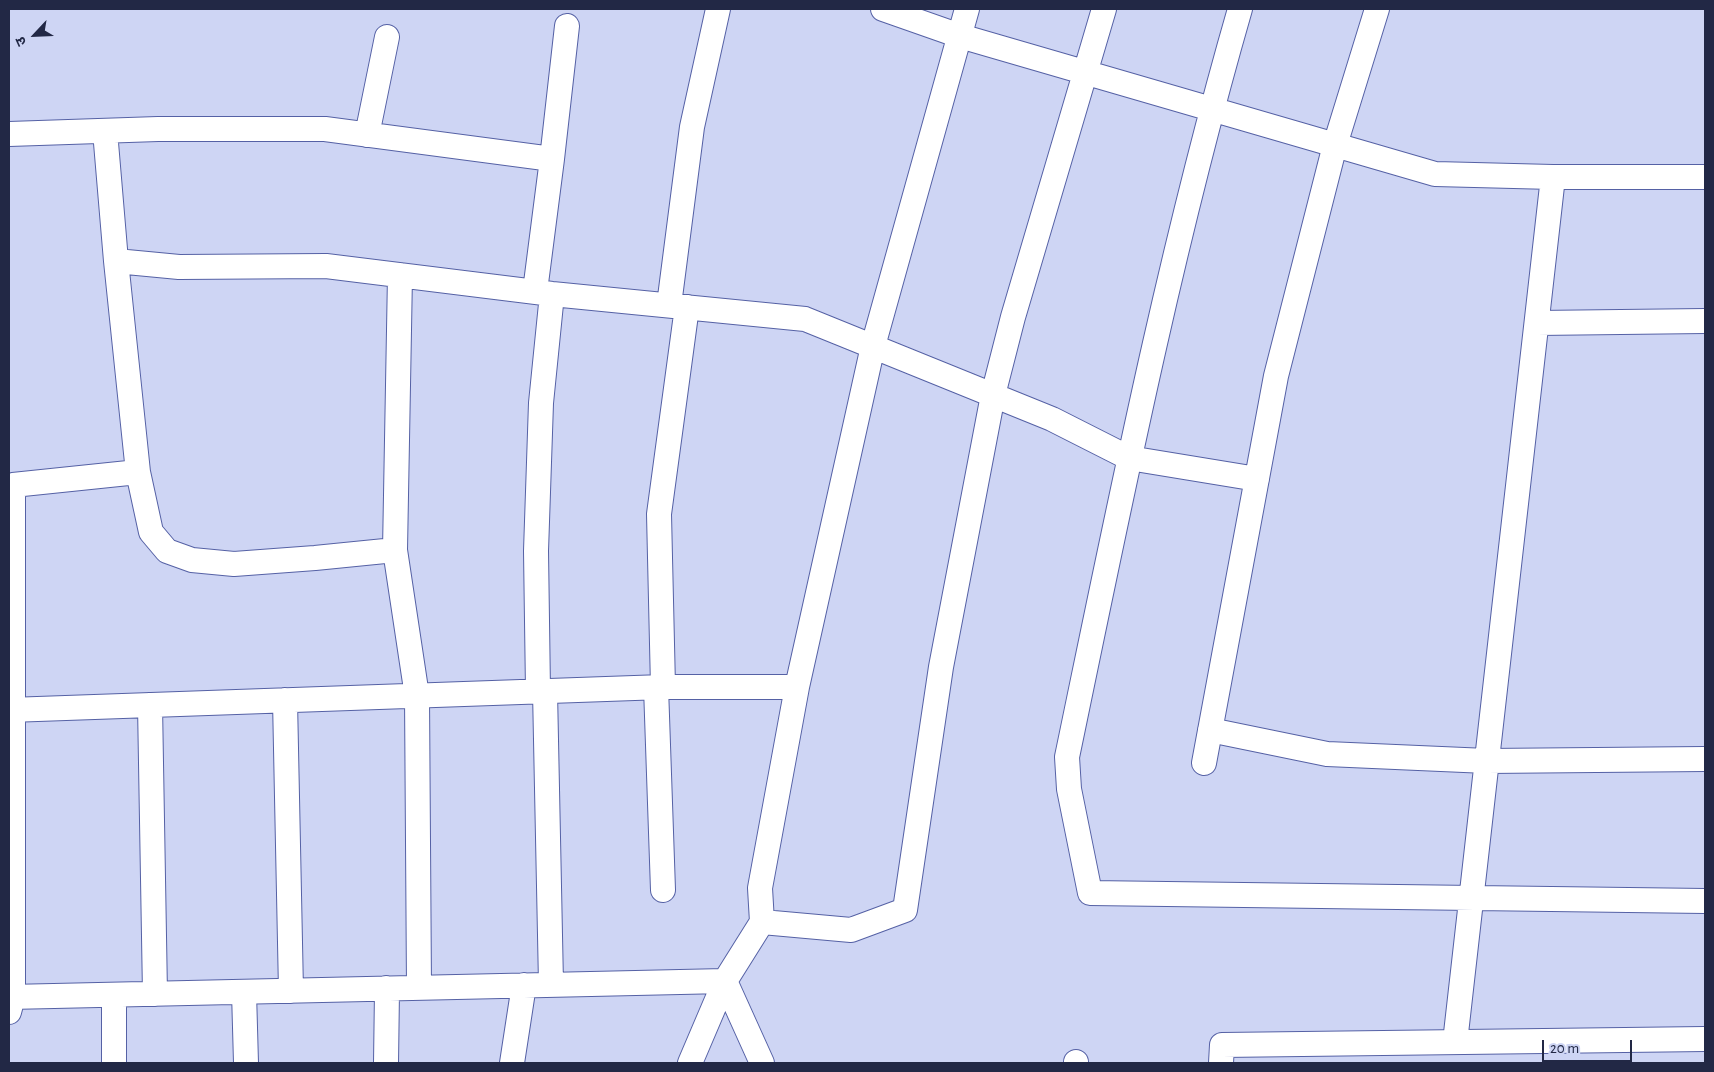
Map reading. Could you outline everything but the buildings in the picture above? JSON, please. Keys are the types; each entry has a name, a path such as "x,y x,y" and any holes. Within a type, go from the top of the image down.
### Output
{"street":[{"path":"664,890 659,514 692,127 718,9"},
{"path":"883,9 960,36 1435,174 1554,177 1705,176"},
{"path":"690,1063 725,982 762,922 760,888 797,687 873,346 967,9"},
{"path":"762,922 851,930 905,910 941,667 993,395 1021,289 1104,9"},
{"path":"1240,9 1211,109 1129,458 1067,757 1069,789 1090,893 1705,901"},
{"path":"1204,763 1276,376 1335,145 1377,9"},
{"path":"551,984 536,551 544,292 552,159 567,26"},
{"path":"367,135 386,37"},
{"path":"9,134 158,129 325,129 552,159"},
{"path":"105,131 116,261 138,472 151,532 167,550 192,560 234,564 395,550"},
{"path":"1455,1042 1554,177"},
{"path":"116,261 180,267 326,266 544,292 805,319 1052,419 1129,458 1257,479"},
{"path":"400,275 395,550 417,696 419,988"},
{"path":"1537,323 1705,320"},
{"path":"138,472 13,485 10,1003 114,995 551,984 725,982"},
{"path":"11,710 660,687 797,687"},
{"path":"285,700 291,991"},
{"path":"150,705 155,994"},
{"path":"1210,730 1327,754 1487,761 1705,759"},
{"path":"725,982 762,1063"},
{"path":"512,1063 524,985"},
{"path":"386,988 386,1063"},
{"path":"244,992 246,1063"},
{"path":"114,995 114,1063"},
{"path":"1221,1063 1222,1045 1354,1053 1455,1042 1705,1039"}]}
